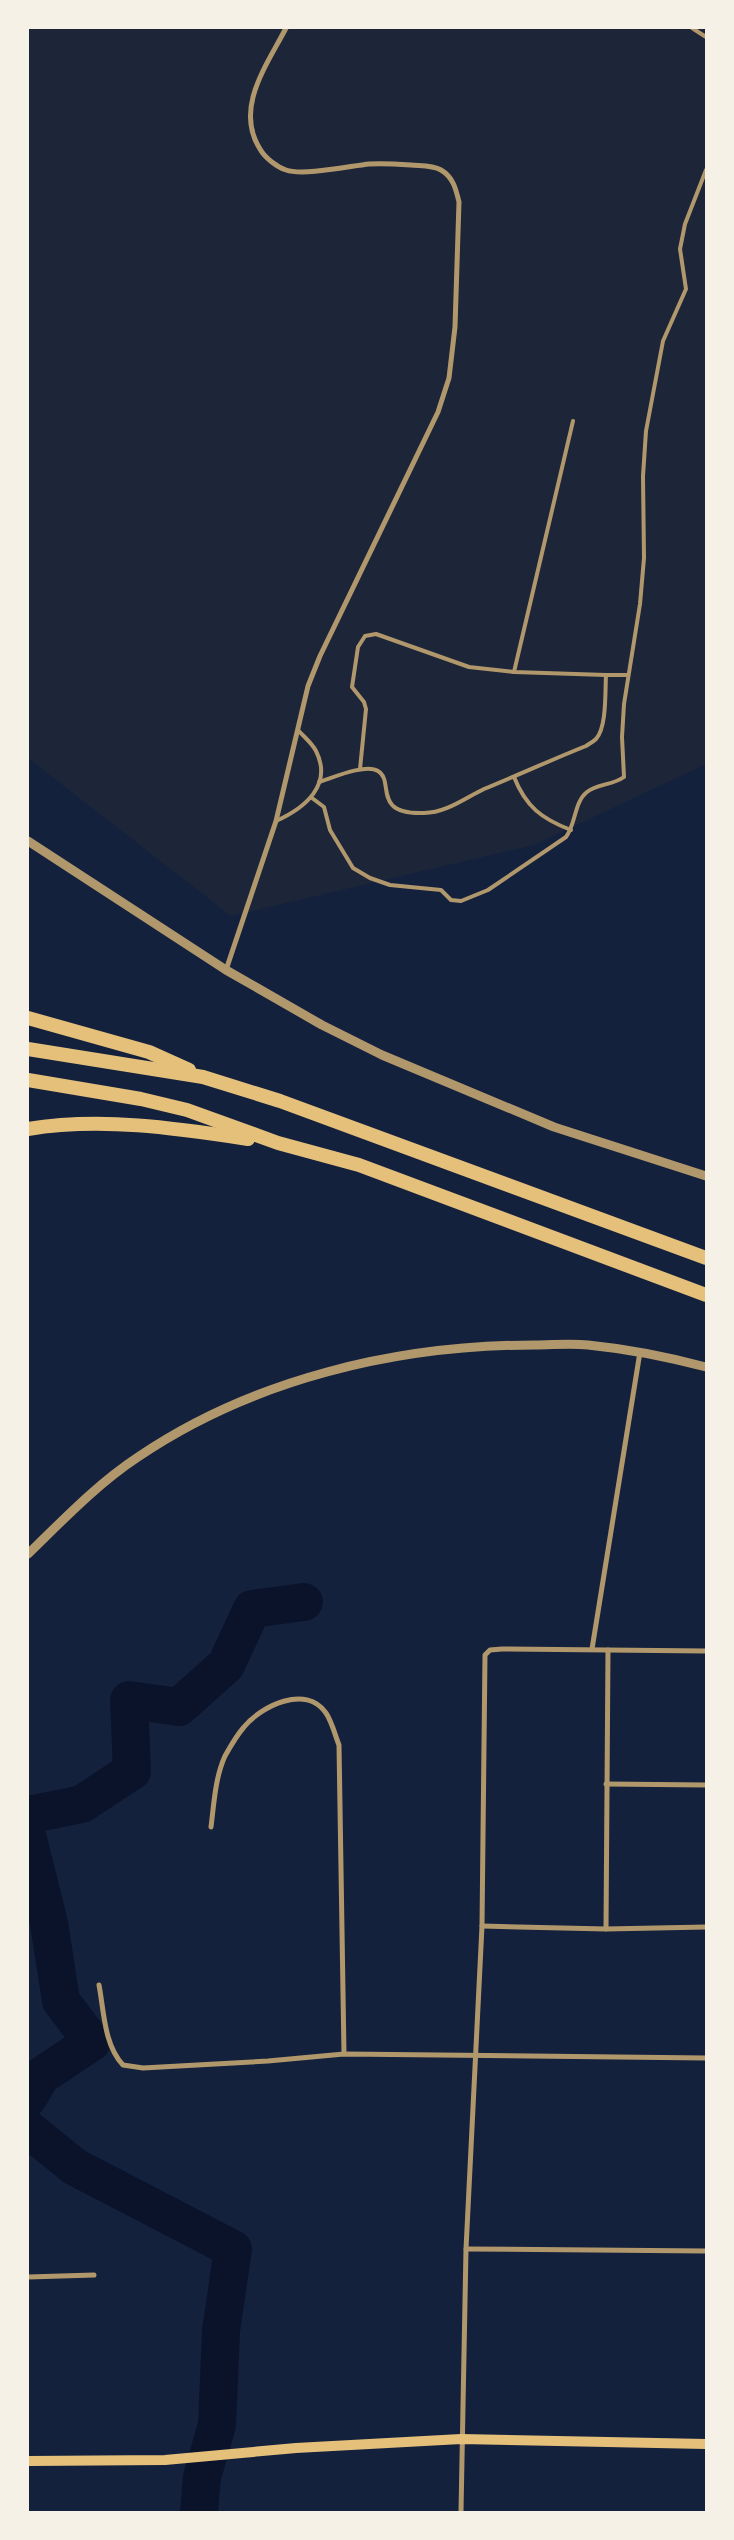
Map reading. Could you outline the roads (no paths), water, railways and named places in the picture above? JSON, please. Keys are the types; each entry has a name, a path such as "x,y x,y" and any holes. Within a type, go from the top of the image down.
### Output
{"highway":[{"path":"28,1018 148,1052 203,1077"},
{"path":"28,1049 203,1077 280,1100 423,1151 706,1258"},
{"path":"28,1080 141,1099 187,1110 278,1143 359,1165 706,1295"},
{"path":"28,1129 89,1123 141,1125 278,1143"}],"main road":[{"path":"28,2461 165,2460 242,2452 461,2440 706,2444"}],"street":[{"path":"226,970 276,821 308,686 320,656 438,412 449,378 455,327 459,202 450,177 431,166 371,164 325,170 287,170 264,156 251,135 249,108 264,70 286,28"},
{"path":"28,841 226,970 322,1025 382,1055 554,1127 706,1176"},
{"path":"28,1554 82,1502 136,1457 184,1428 232,1404 293,1382 370,1362 431,1351 509,1345 586,1345 640,1352 706,1367"},
{"path":"592,1649 640,1352"},
{"path":"461,2512 466,2248 482,1926 485,1655 490,1650 706,1651"},
{"path":"606,1929 608,1650"},
{"path":"211,1827 216,1787 225,1756 244,1726 268,1708 289,1700 308,1700 326,1712 339,1745 344,2054"},
{"path":"606,1784 706,1785"},
{"path":"482,1926 606,1929 706,1927"},
{"path":"99,1984 110,2044 115,2058 123,2065 143,2068 268,2062 344,2054 706,2058"},
{"path":"466,2248 706,2251"},
{"path":"28,2277 94,2276"}],"lane":[{"path":"692,28 706,37"},
{"path":"312,798 324,807 330,830 353,868 370,878 390,885 441,890 451,900 461,901 488,890 566,837 571,830 580,799 588,791 618,781 624,777 622,737 627,676 640,604 644,558 643,476 646,431 663,341 686,289 680,249 685,224 706,170"},
{"path":"514,672 573,421"},
{"path":"360,769 366,709 364,702 352,687 358,647 365,636 376,634 469,668 514,672 627,676"},
{"path":"319,782 360,769 378,771 382,776 390,803 399,810 419,813 449,807 596,740 605,707 606,675"},
{"path":"276,821 290,815 312,798 319,782 322,765 315,749 298,730"},
{"path":"514,777 523,799 540,815 553,823 571,830"}],"waterway":[{"path":"28,1815 82,1804 132,1771 129,1700 179,1707 226,1665 252,1609 304,1602"},
{"path":"28,1839 49,1923 61,2001 92,2042 41,2076 28,2098"},
{"path":"28,2129 75,2167 233,2249 221,2331 217,2425 202,2477 199,2512"}]}
